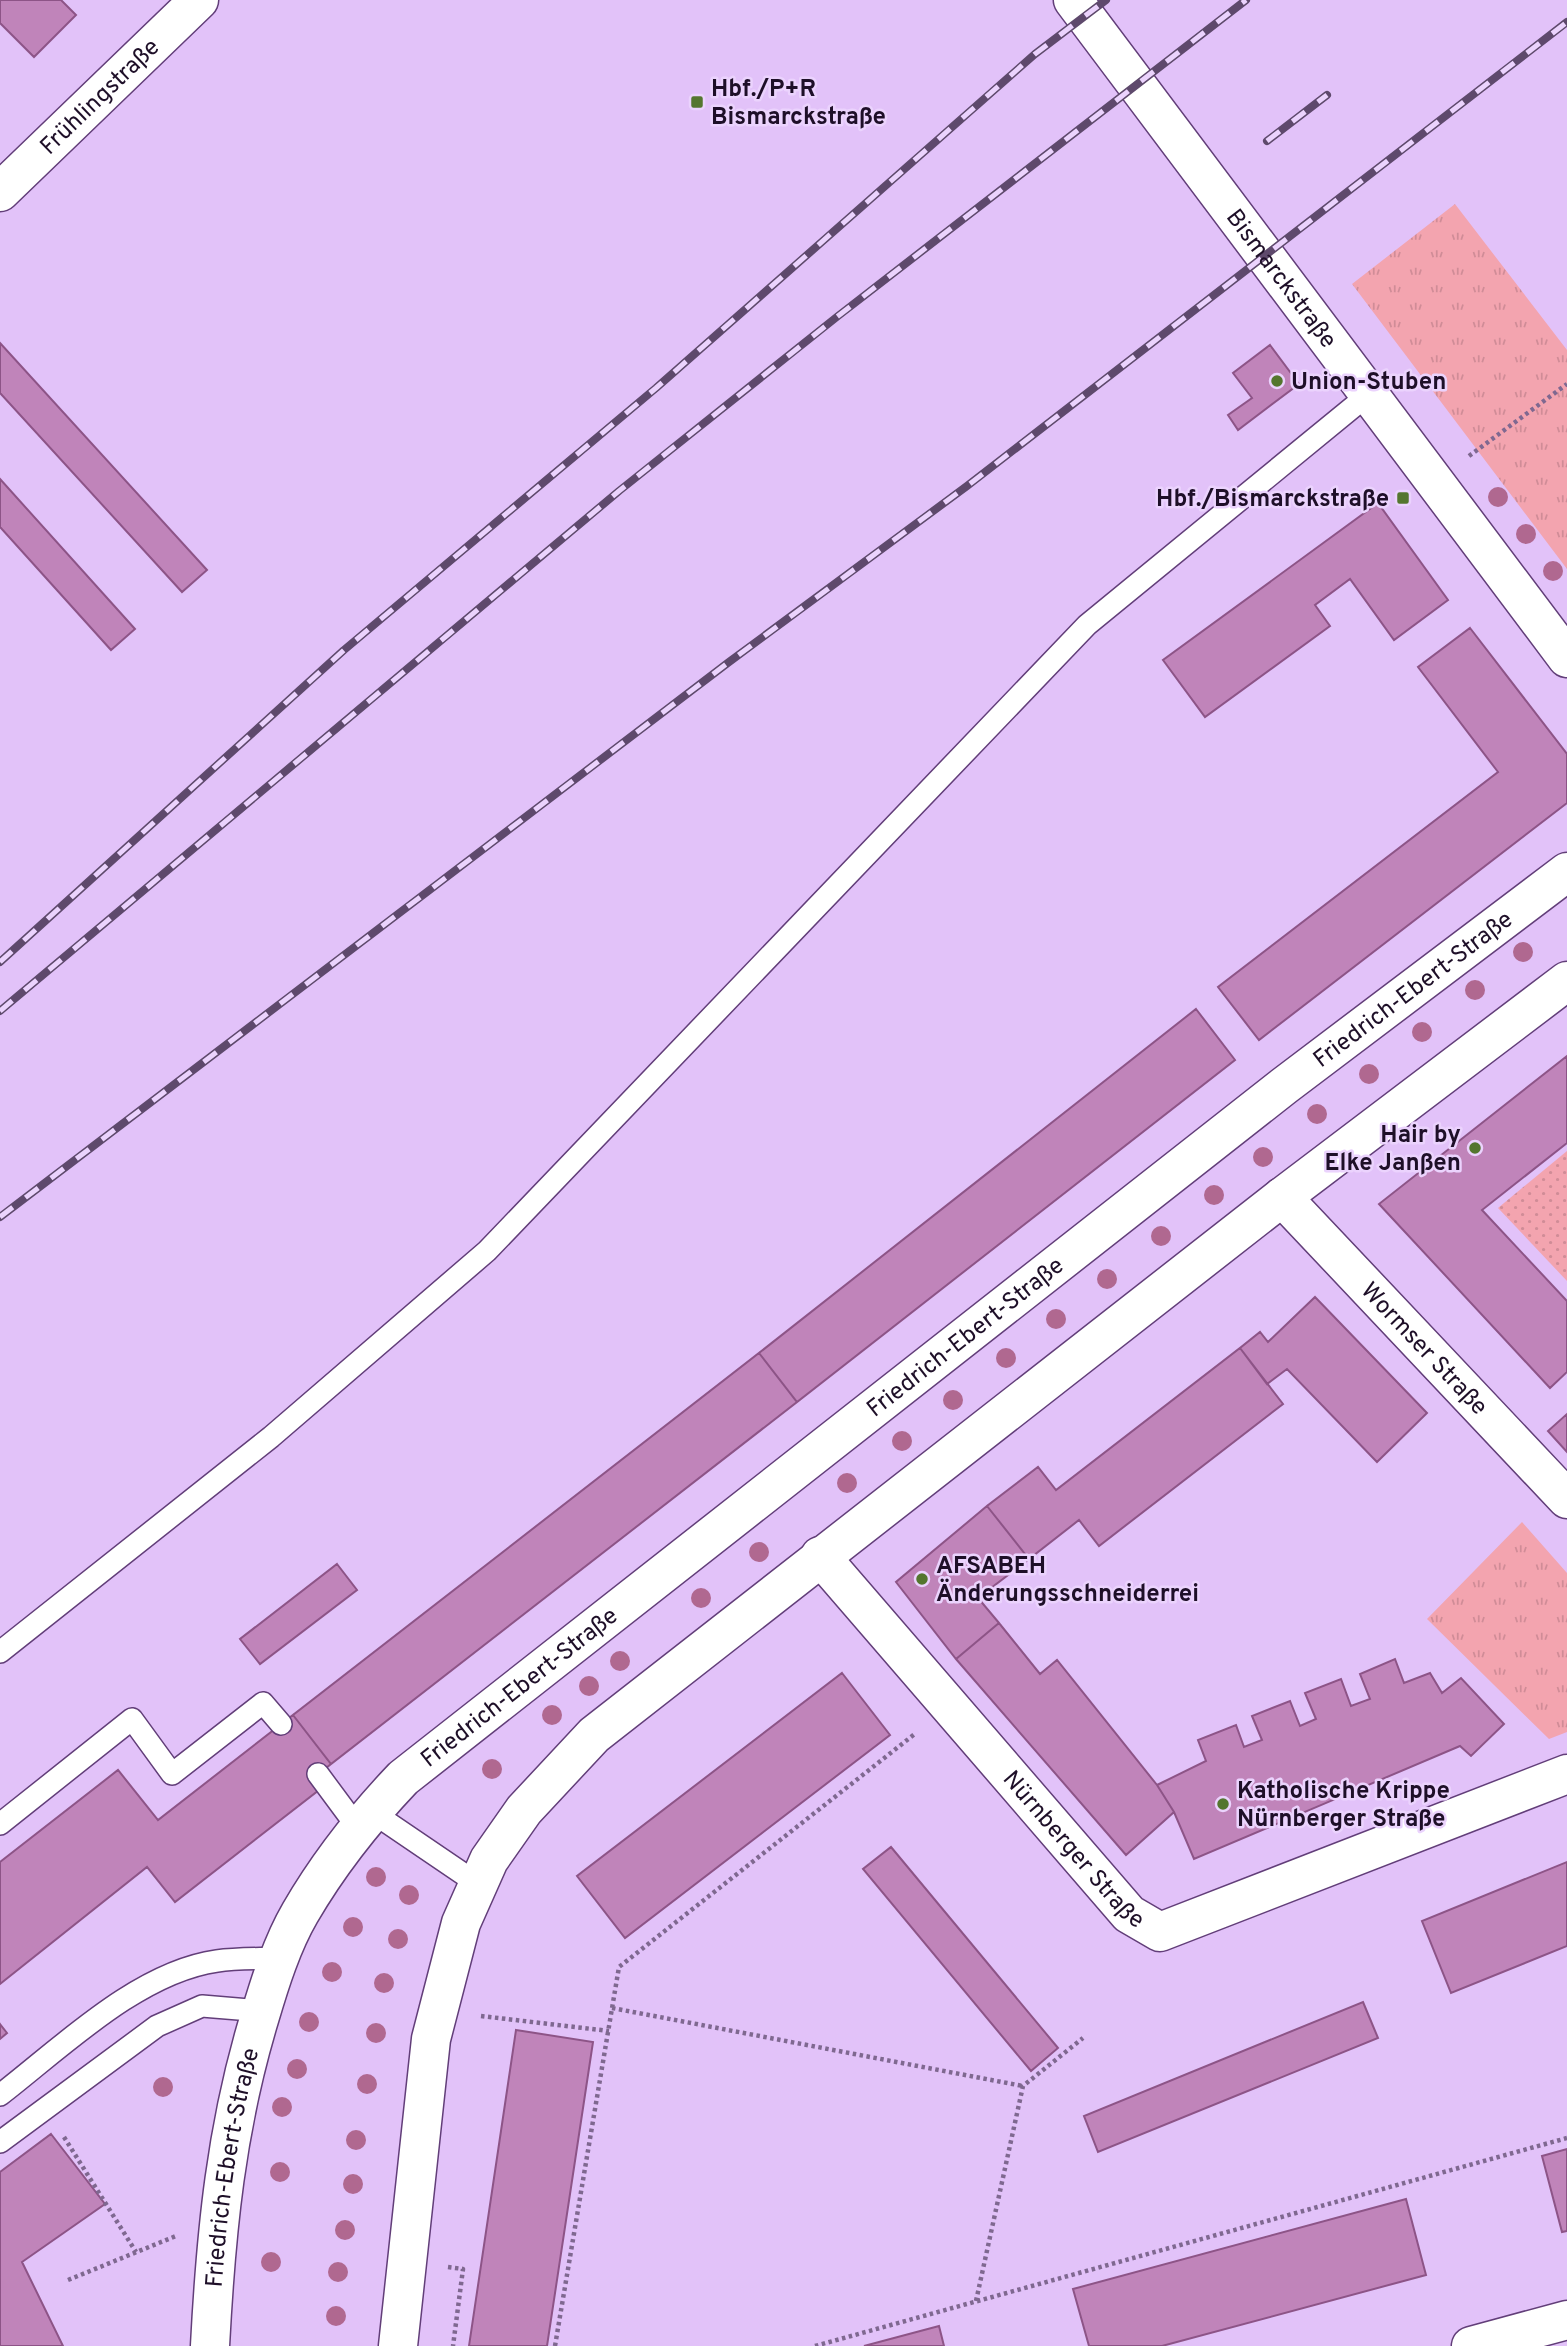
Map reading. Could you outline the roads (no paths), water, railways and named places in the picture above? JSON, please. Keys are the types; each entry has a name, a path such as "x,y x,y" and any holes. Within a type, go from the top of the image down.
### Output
{"main road":[{"name":"Frühlingstraße","path":"0,192 199,0"},
{"name":"Bismarckstraße","path":"1073,0 1567,658"},
{"name":"Friedrich-Ebert-Straße","path":"210,2346 222,2180 244,2069 262,2011 300,1914 365,1820 403,1778 1273,1094 1567,872"},
{"path":"398,2346 431,2039 461,1923 489,1860 524,1810 594,1735 1282,1196 1567,981"},
{"name":"Wormser Straße","path":"1282,1196 1567,1499"},
{"name":"Nürnberger Straße","path":"820,1556 1129,1914 1160,1932 1567,1774"},
{"path":"1471,2346 1567,2319"}],"lane":[{"path":"0,1652 271,1437 487,1251 1087,625 1369,394"},
{"path":"0,1824 132,1719 172,1774 264,1703 281,1724"},
{"path":"318,1774 365,1820 478,1884"},
{"path":"0,2095 115,2006 172,1974 216,1961 281,1958"},
{"path":"0,2142 158,2026 202,2006 262,2011"}],"railway":[{"path":"0,962 344,650 656,388 1035,54 1106,0"},
{"path":"0,1011 619,491 838,316 1246,0"},
{"path":"0,1217 729,662 967,486 1567,22"},
{"path":"1267,141 1327,95"}],"place":[{"name":"Hbf./P+R Bismarckstraße","path":"697,102"},
{"name":"Union-Stuben","path":"1277,381"},
{"name":"Hbf./Bismarckstraße","path":"1403,498"},
{"name":"Hair by Elke Janßen","path":"1475,1148"},
{"name":"AFSABEH Änderungsschneiderrei","path":"922,1579"},
{"name":"Katholische Krippe Nürnberger Straße","path":"1223,1804"}]}
